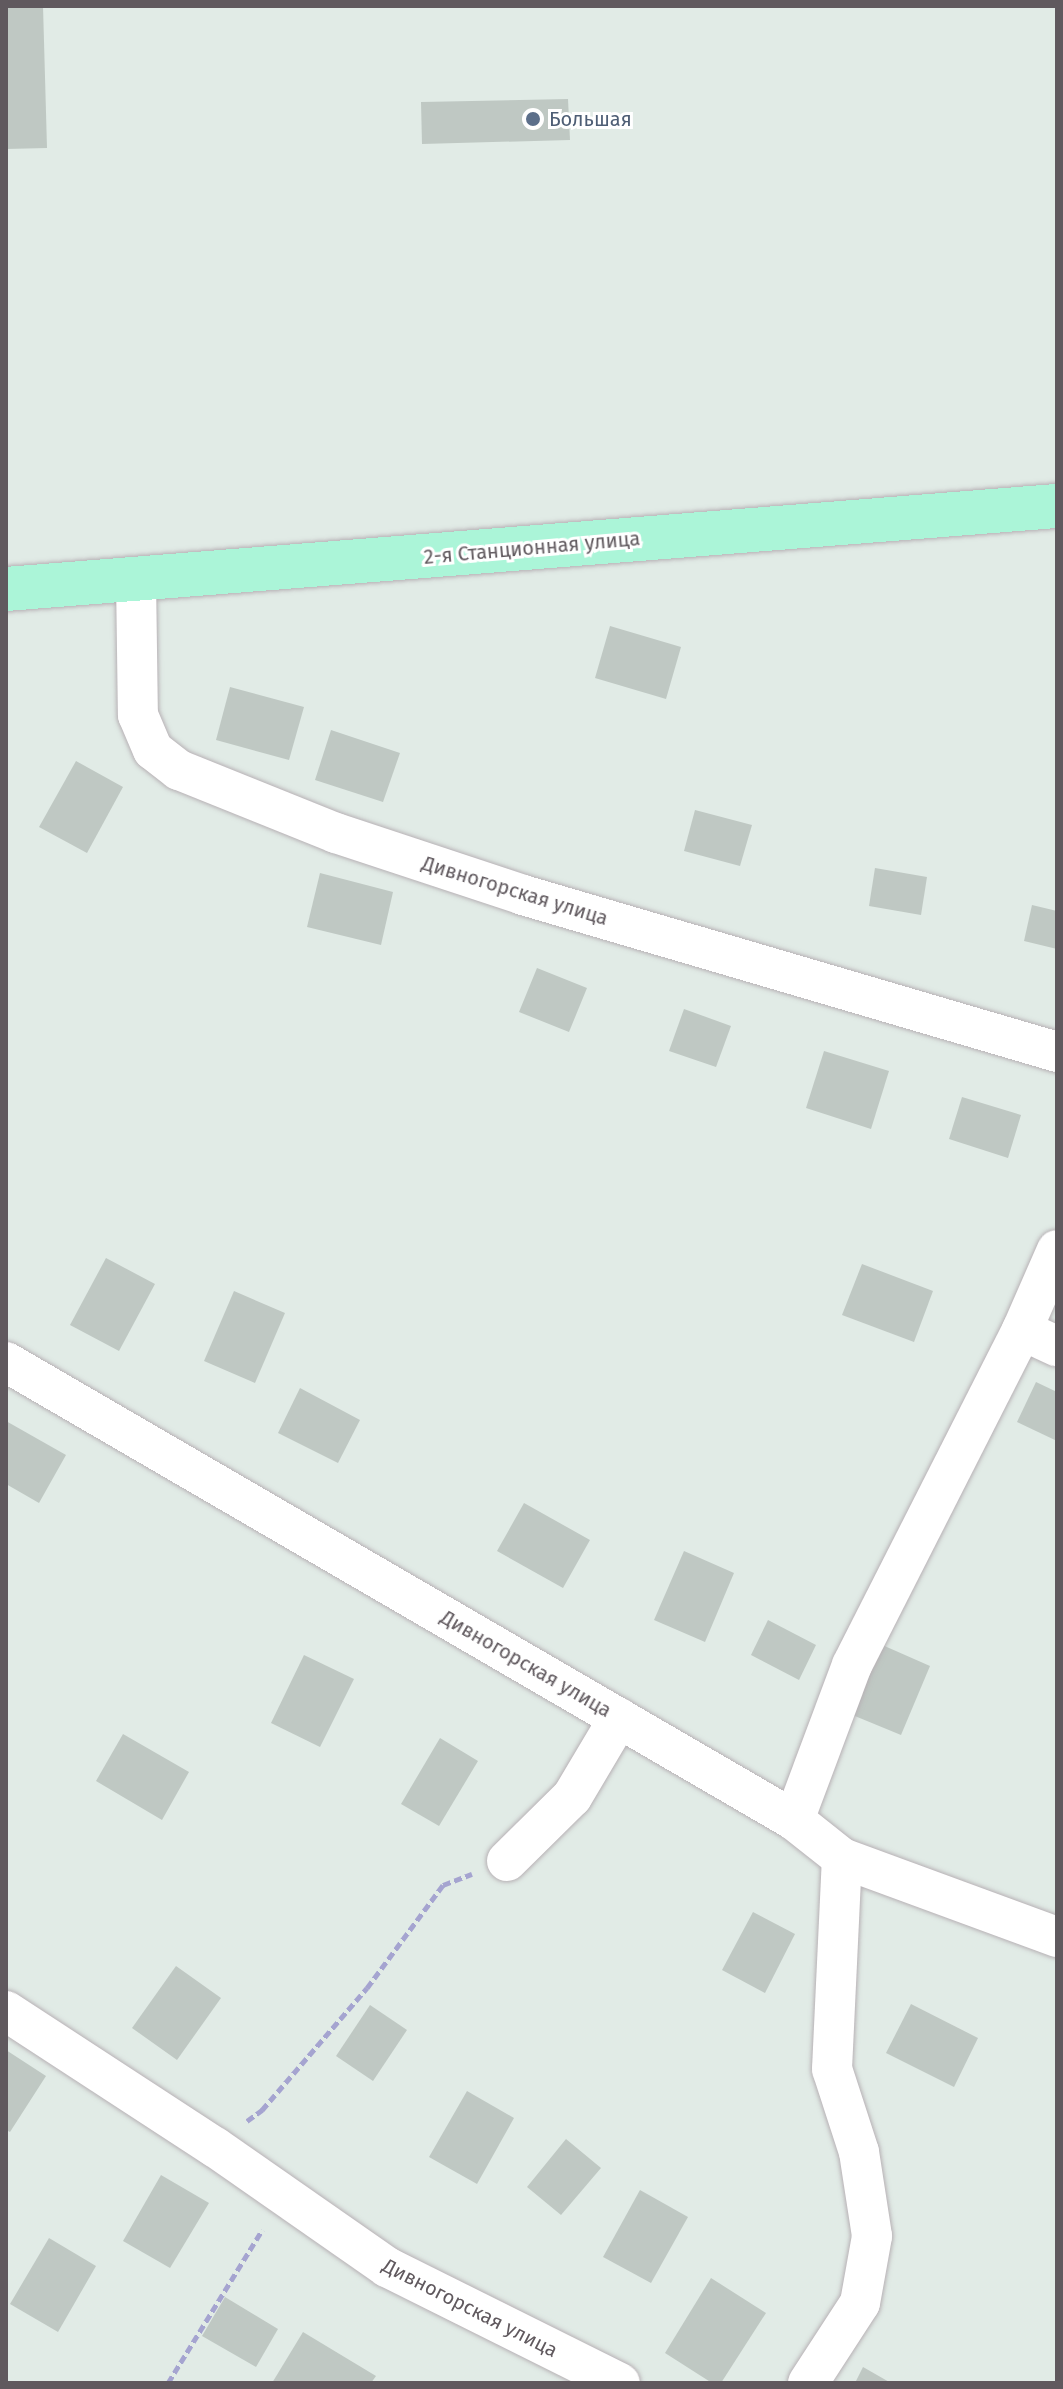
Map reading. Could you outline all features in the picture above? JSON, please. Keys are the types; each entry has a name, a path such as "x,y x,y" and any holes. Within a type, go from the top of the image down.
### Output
{"main road":[{"name":"2-я Станционная улица","path":"6,589 1057,506"}],"street":[{"name":"Дивногорская улица","path":"136,578 138,715 153,750 179,770 336,833 523,895 1057,1052"},
{"path":"794,1820 852,1665 1040,1338 1057,1250"},
{"name":"Дивногорская улица","path":"6,1362 794,1820 842,1858 1057,1937"},
{"path":"507,1861 572,1797 619,1718"},
{"path":"808,2383 860,2303 872,2236 859,2152 832,2069 842,1858"},
{"name":"Дивногорская улица","path":"6,2011 215,2147 387,2267 620,2383"}],"path":[{"path":"215,2147 262,2110 367,1988 443,1885 507,1861"},
{"path":"168,2383 284,2195"}],"building":[{"path":"6,6 43,6 47,148 6,149"},
{"path":"568,99 570,140 422,144 421,102"},
{"path":"610,626 681,647 666,699 595,678"},
{"path":"230,687 304,707 289,760 216,740"},
{"path":"331,730 400,753 383,802 315,780"},
{"path":"76,761 123,787 87,853 39,827"},
{"path":"695,810 752,825 740,866 684,851"},
{"path":"875,868 927,877 921,915 869,906"},
{"path":"320,873 393,892 381,945 307,927"},
{"path":"1032,905 1057,911 1057,949 1024,941"},
{"path":"537,968 587,988 569,1032 519,1012"},
{"path":"684,1009 731,1026 716,1067 669,1051"},
{"path":"824,1051 889,1071 871,1129 806,1108"},
{"path":"962,1097 1021,1115 1008,1158 949,1139"},
{"path":"106,1258 155,1284 119,1351 70,1325"},
{"path":"862,1264 933,1291 914,1342 842,1315"},
{"path":"234,1291 285,1313 255,1383 204,1361"},
{"path":"1036,1382 1057,1392 1057,1441 1017,1422"},
{"path":"300,1388 360,1420 338,1463 278,1433"},
{"path":"6,1421 66,1455 39,1503 6,1484"},
{"path":"524,1503 590,1540 563,1588 497,1551"},
{"path":"684,1551 734,1573 705,1642 654,1620"},
{"path":"768,1620 816,1645 799,1680 751,1655"},
{"path":"880,1644 930,1666 901,1735 850,1714"},
{"path":"304,1655 354,1679 320,1747 271,1723"},
{"path":"123,1734 189,1772 162,1820 96,1781"},
{"path":"440,1738 478,1761 439,1826 401,1804"},
{"path":"753,1912 795,1934 765,1993 722,1970"},
{"path":"176,1966 221,1998 177,2060 132,2028"},
{"path":"911,2004 978,2038 954,2087 886,2053"},
{"path":"370,2005 407,2030 373,2081 336,2056"},
{"path":"6,2050 46,2076 10,2132 6,2130"},
{"path":"467,2091 514,2118 477,2184 429,2157"},
{"path":"566,2139 601,2168 561,2215 527,2187"},
{"path":"161,2175 209,2203 170,2268 123,2241"},
{"path":"640,2190 688,2217 651,2283 603,2257"},
{"path":"49,2238 96,2266 58,2332 10,2304"},
{"path":"711,2278 766,2313 721,2383 712,2383 665,2353"},
{"path":"225,2297 278,2329 256,2367 202,2336"},
{"path":"303,2332 376,2376 371,2383 272,2383"},
{"path":"863,2367 891,2383 855,2383"}],"place":[{"name":"Большая","path":"533,119"}]}
